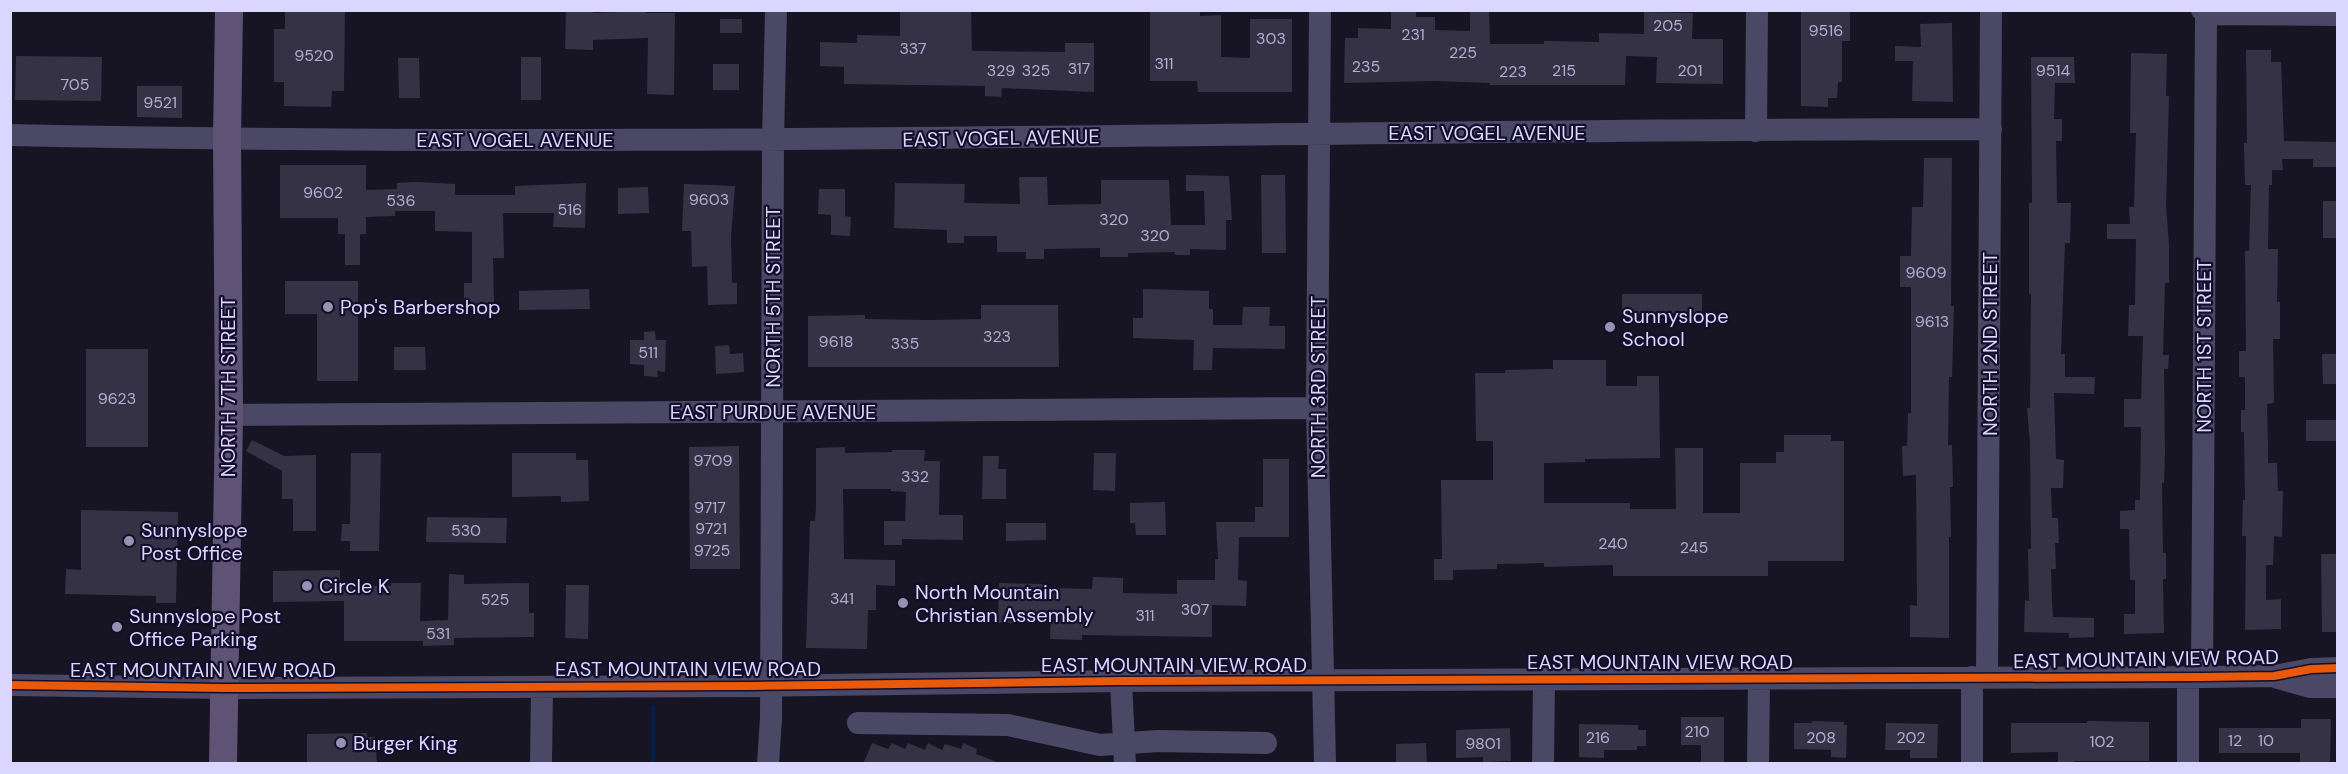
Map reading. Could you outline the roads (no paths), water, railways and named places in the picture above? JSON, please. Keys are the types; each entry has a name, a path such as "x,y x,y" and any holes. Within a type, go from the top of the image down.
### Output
{"main road":[{"name":"NORTH 7TH STREET","path":"223,764 229,415 227,139 229,10"}],"street":[{"name":"NORTH 5TH STREET","path":"768,764 771,686 773,140 776,10"},
{"name":"NORTH 3RD STREET","path":"1320,10 1317,408 1325,764"},
{"path":"1756,131 1757,10"},
{"name":"NORTH 2ND STREET","path":"1972,764 1980,677 1991,129 1991,10"},
{"path":"2204,13 2337,15"},
{"name":"NORTH 1ST STREET","path":"2188,764 2195,677 2204,13"},
{"name":"EAST VOGEL AVENUE","path":"10,135 227,139 773,140 1991,129"},
{"name":"EAST PURDUE AVENUE","path":"229,415 1317,408"},
{"name":"EAST MOUNTAIN VIEW ROAD","path":"10,685 224,688 542,687 1121,681 2195,677 2274,676 2311,669 2337,668"},
{"name":"EAST MOUNTAIN VIEW ROAD","path":"2274,676 2310,687 2337,687"},
{"path":"1758,764 1760,678"},
{"path":"1544,679 1544,764"},
{"path":"1121,681 1125,753"},
{"path":"541,764 542,687"},
{"path":"858,723 1008,725 1100,745 1125,753 1158,741 1266,744"}],"waterway":[{"path":"653,707 653,764"}],"place":[{"name":"Pop's Barbershop","path":"328,307"},
{"name":"Sunnyslope School","path":"1610,327"},
{"name":"Sunnyslope Post Office","path":"129,541"},
{"name":"Circle K","path":"307,586"},
{"name":"North Mountain Christian Assembly","path":"903,603"},
{"name":"Sunnyslope Post Office Parking","path":"117,627"},
{"name":"Burger King","path":"341,743"}]}
